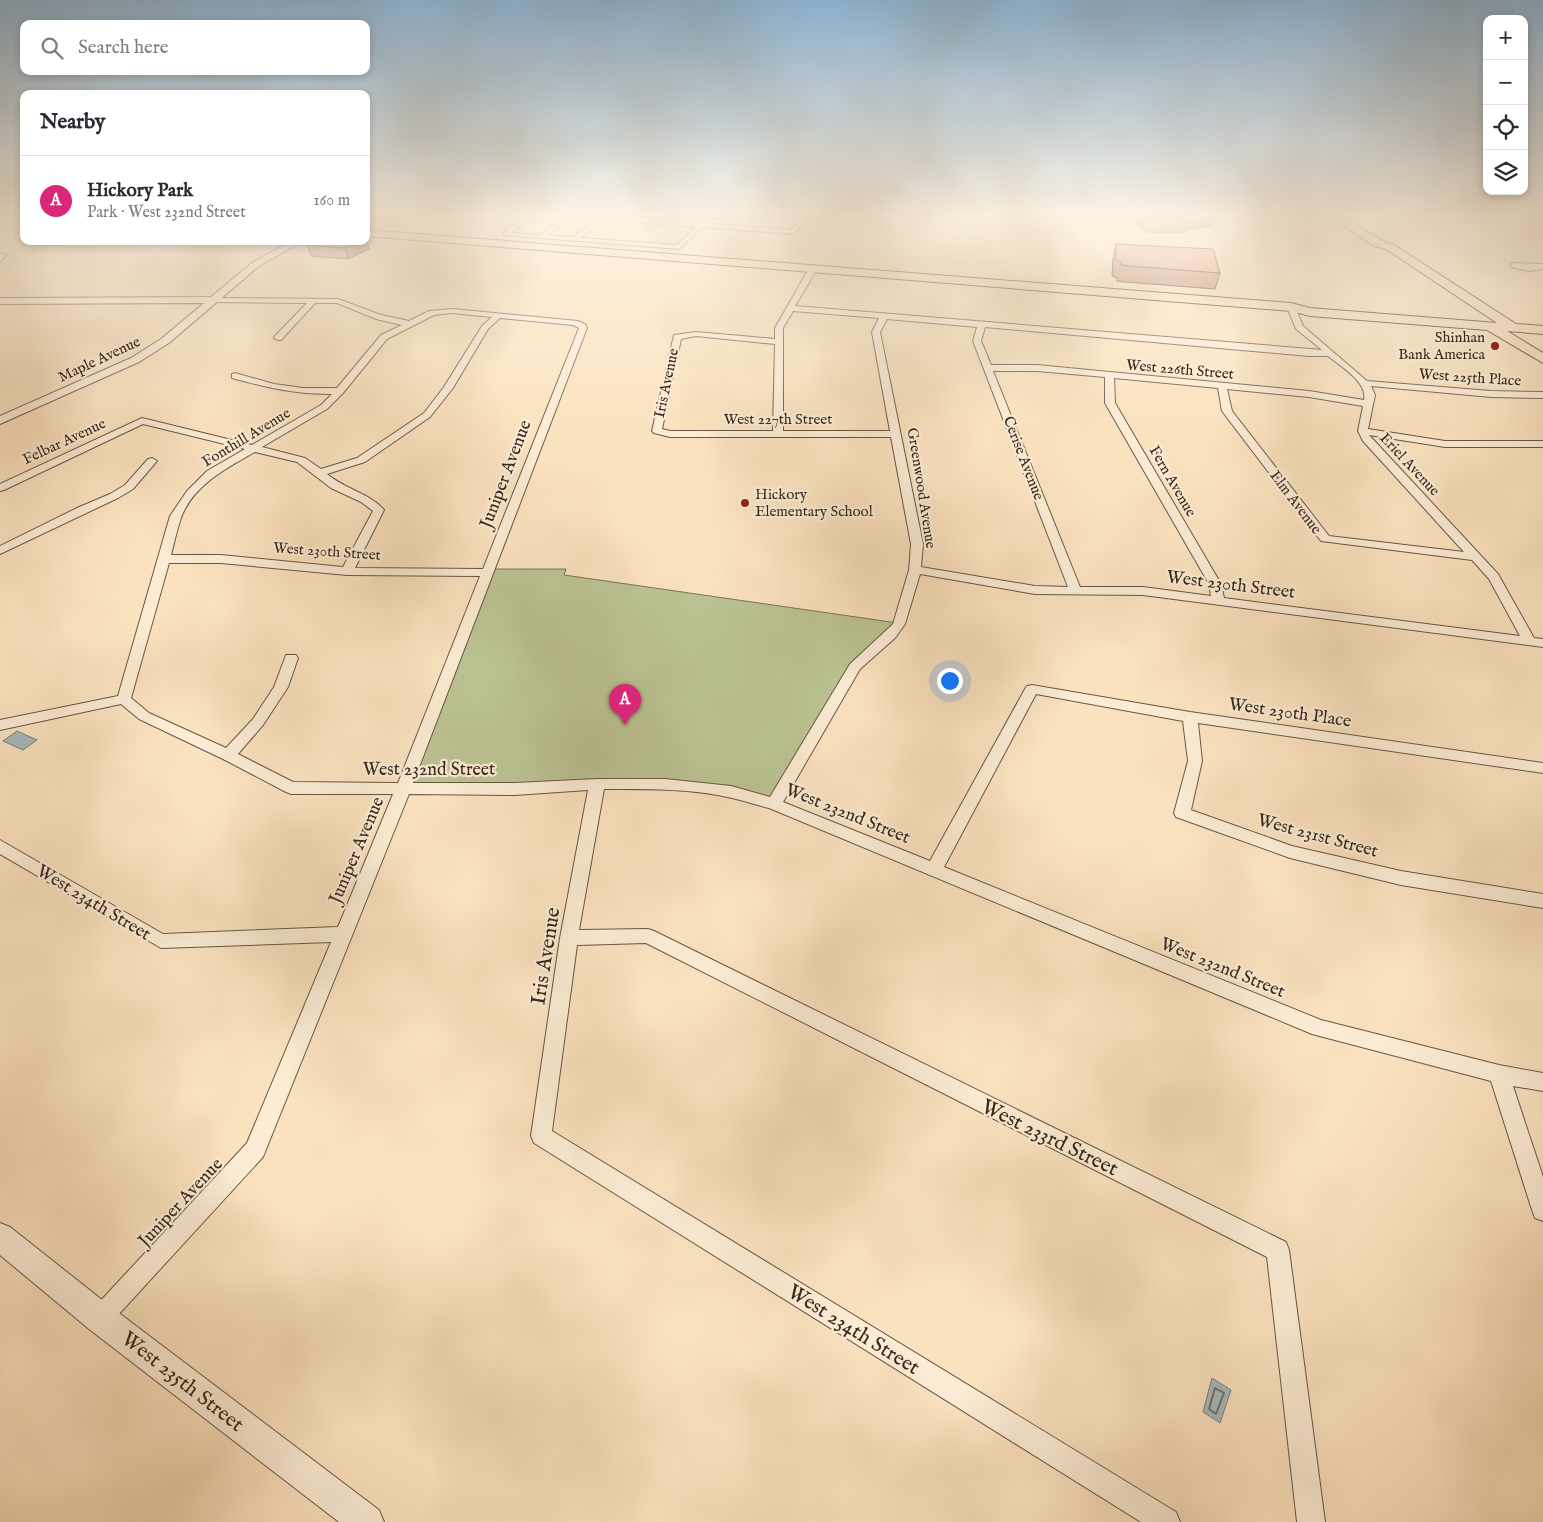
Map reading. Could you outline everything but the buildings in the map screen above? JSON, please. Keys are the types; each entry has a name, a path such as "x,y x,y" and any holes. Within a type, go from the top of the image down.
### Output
{"main road":[{"path":"1027,286 1291,307 1310,312 1485,322 1543,330"},
{"path":"1433,286 1543,359"},
{"path":"1450,286 1543,346"},
{"path":"1508,324 1543,324"}],"street":[{"name":"Maple Avenue","path":"0,420 135,360 165,341 230,286"},
{"path":"778,434 778,342 780,324 803,286"},
{"path":"278,338 314,300"},
{"path":"0,301 314,300 338,302 379,317 410,324 438,312 498,316"},
{"path":"1291,307 1299,327 1365,383"},
{"path":"790,308 1309,353 1328,353"},
{"path":"320,473 361,460 427,415 448,388 485,328 498,316"},
{"name":"Juniper Avenue","path":"100,1318 255,1150 404,790 583,328 580,324 498,316"},
{"name":"Greenwood Avenue","path":"774,804 856,667 864,657 895,631 900,624 915,570 917,544 876,332 884,316"},
{"name":"Fonthill Avenue","path":"124,699 176,516 192,493 211,473 324,407 340,391 378,342 410,324"},
{"name":"Cerise Avenue","path":"982,325 977,341 1076,591"},
{"name":"Iris Avenue","path":"660,432 657,427 676,339 681,335 696,334 778,342"},
{"name":"West 226th Street","path":"988,368 1037,368 1309,394 1369,404"},
{"path":"235,376 273,387 303,391 340,391"},
{"name":"Fern Avenue","path":"1109,376 1110,403 1216,584 1218,600"},
{"name":"West 225th Place","path":"1365,383 1491,394 1543,395"},
{"name":"Eriel Avenue","path":"1365,383 1370,395 1363,431 1366,440 1494,577 1537,642"},
{"name":"Elm Avenue","path":"1222,386 1227,411 1325,539 1477,558"},
{"name":"Felbar Avenue","path":"0,488 142,421 256,448"},
{"path":"1363,431 1445,444 1543,444"},
{"name":"West 227th Street","path":"660,432 670,434 897,434"},
{"path":"256,448 301,460 335,486 365,500 379,510 347,571"},
{"path":"0,551 81,510 114,496 129,487 152,461"},
{"name":"West 230th Street","path":"164,559 221,559 347,571 488,572"},
{"name":"West 230th Street","path":"915,570 1035,590 1143,591 1537,642"},
{"path":"228,755 258,722 281,687 291,658"},
{"name":"West 230th Place","path":"934,869 1032,689 1190,717 1543,768"},
{"path":"0,725 124,699"},
{"name":"West 232nd Street","path":"124,699 144,716 228,755 291,788 515,790 597,784 648,783 731,792 774,804 1319,1028 1499,1074 1543,1082"},
{"name":"West 231st Street","path":"1190,717 1195,761 1182,813 1290,852 1401,878 1543,901"},
{"name":"Iris Avenue","path":"541,1136 569,938 597,784"},
{"name":"West 234th Street","path":"0,846 161,941 343,934"},
{"name":"West 233rd Street","path":"569,938 648,936 1278,1250 1311,1522"},
{"path":"1499,1074 1543,1210"},
{"name":"West 234th Street","path":"541,1136 1166,1522"},
{"name":"West 235th Street","path":"0,1238 100,1318 367,1522"}],"green space":[{"path":"491,569 566,569 564,575 898,623 872,649 773,802 698,785 405,788"}],"water":[{"path":"17,731 37,740 23,750 3,741"},
{"path":"1212,1378 1231,1390 1220,1423 1203,1412"}],"place":[{"name":"Shinhan Bank America","path":"1495,346"},
{"name":"Hickory Elementary School","path":"745,503"},
{"name":"Hickory Park","path":"625,725"}]}
